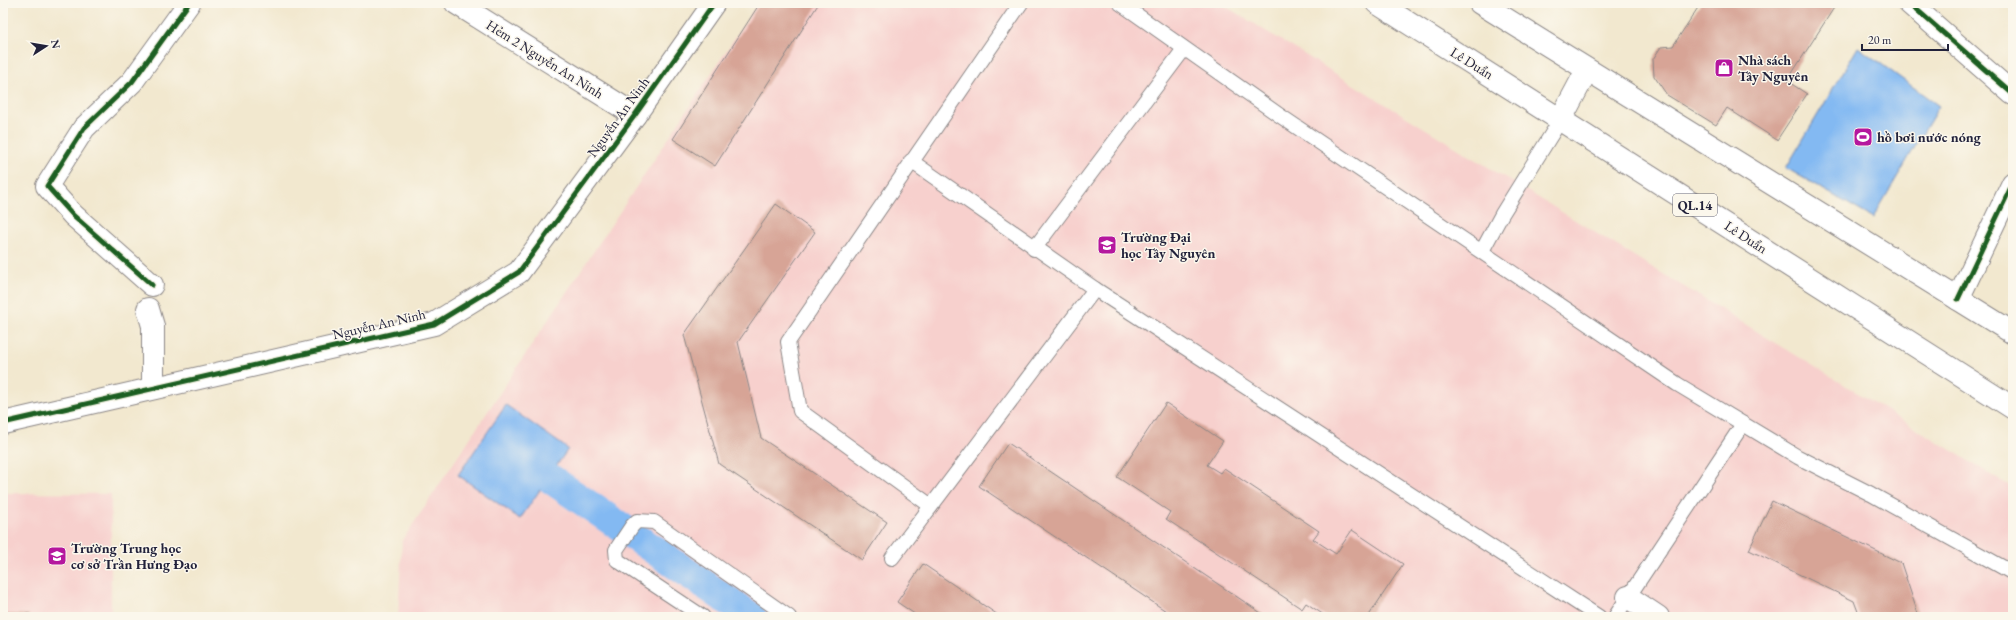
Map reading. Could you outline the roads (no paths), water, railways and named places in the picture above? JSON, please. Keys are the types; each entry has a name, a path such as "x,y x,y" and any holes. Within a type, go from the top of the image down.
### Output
{"street":[{"path":"152,285 74,215 48,186 84,128 132,82 189,3"},
{"name":"Hẻm 2 Nguyễn An Ninh","path":"456,3 635,115"},
{"name":"Nguyễn An Ninh","path":"3,423 434,324 519,272 635,115 714,3"},
{"name":"Lê Duẩn","path":"1377,3 2013,408"},
{"path":"1480,3 2013,333"},
{"path":"1909,3 2013,94"},
{"path":"1561,119 1587,70"},
{"path":"1958,299 2013,183"},
{"path":"148,310 153,326 153,388"},
{"path":"1628,597 1658,617"}],"lane":[{"path":"931,506 800,411 788,342 1021,3"},
{"path":"1120,3 1393,193 1482,251 1677,384 1798,457 1871,494 2013,573"},
{"path":"1034,249 1184,49"},
{"path":"1482,251 1502,214 1561,119"},
{"path":"911,161 1034,249 1095,290 1599,617"},
{"path":"892,558 1095,290"},
{"path":"1615,617 1742,424"},
{"path":"703,617 617,560 616,550 637,520 654,522 789,617"}],"water":[{"name":"hồ bơi nước nóng","path":"1858,47 1939,106 1873,218 1786,168"},
{"path":"506,405 568,449 520,519 458,475"}],"waterway":[{"path":"548,477 752,617"}],"place":[{"name":"Nhà sách Tây Nguyên","path":"1724,68"},
{"name":"hồ bơi nước nóng","path":"1863,137"},
{"name":"Trường Đại học Tây Nguyên","path":"1107,245"},
{"name":"Trường Trung học cơ sở Trần Hưng Đạo","path":"57,556"}]}
